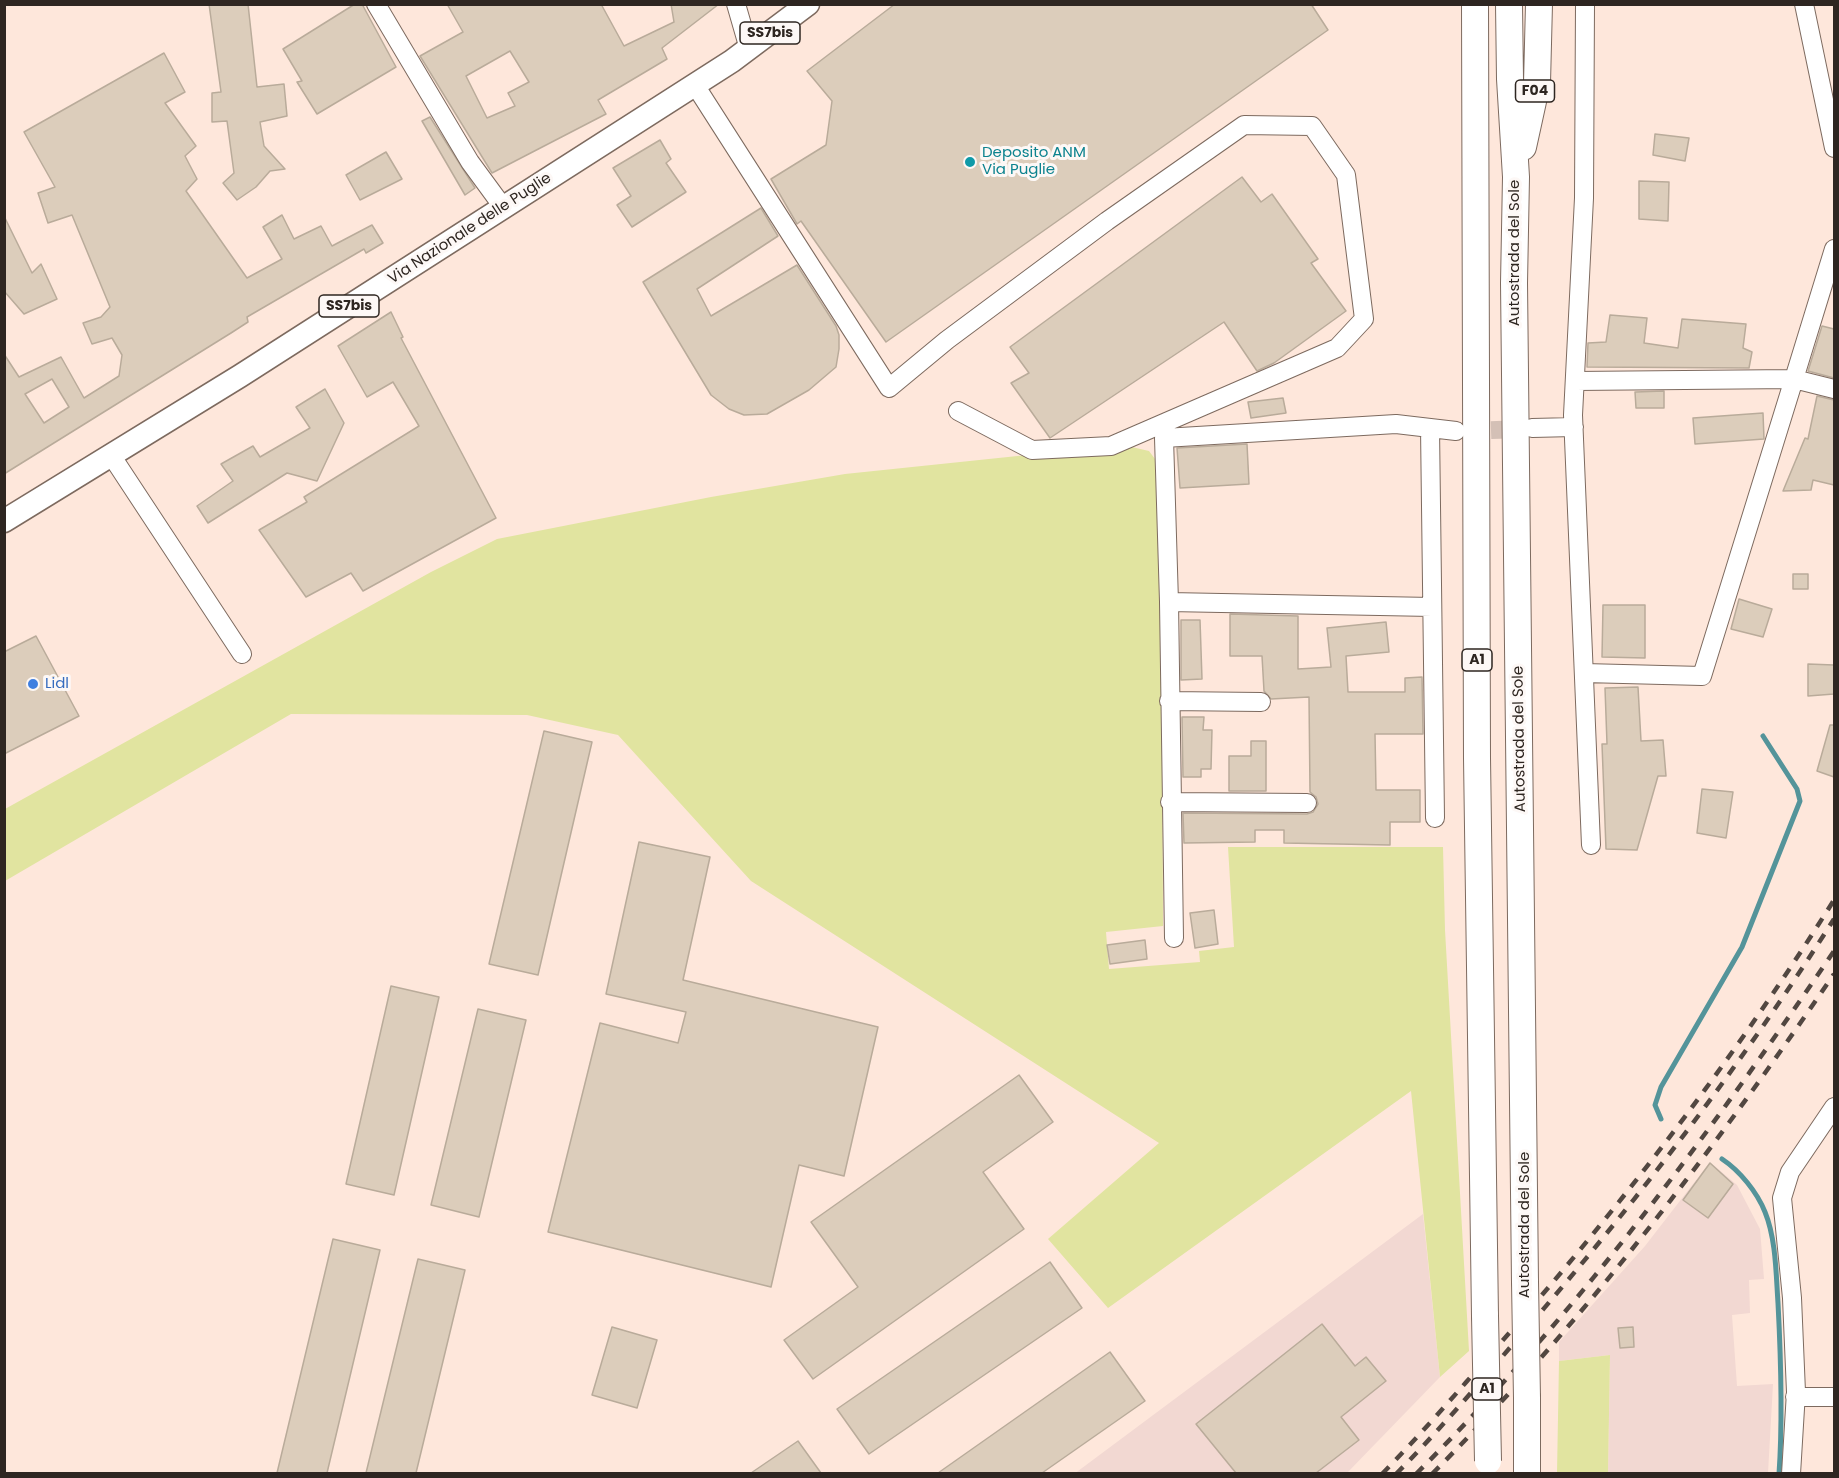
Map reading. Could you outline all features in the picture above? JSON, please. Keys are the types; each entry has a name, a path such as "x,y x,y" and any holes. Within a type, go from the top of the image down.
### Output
{"highway":[{"name":"A1","path":"1475,4 1477,758 1488,1467"},
{"name":"Autostrada del Sole","path":"1509,4 1510,79 1516,177 1514,283 1527,1473"},
{"name":"F04","path":"1516,177 1537,83 1539,4"}],"main road":[{"name":"Via Nazionale delle Puglie","path":"4,521 695,85 749,49 808,4"}],"street":[{"path":"376,4 470,162 503,207"},
{"path":"736,4 749,49"},
{"path":"1585,4 1584,198 1574,427 1591,845"},
{"path":"1804,4 1834,148"},
{"path":"695,85 890,388 947,340 1098,228 1244,125 1312,126 1346,175 1364,320 1337,348 1111,446 1032,450 958,411"},
{"path":"1584,673 1702,676 1834,249"},
{"path":"1575,381 1794,379 1834,389"},
{"path":"1174,938 1164,438 1396,424 1456,431"},
{"path":"1532,428 1574,427"},
{"path":"1430,428 1435,818"},
{"path":"111,455 242,654"},
{"path":"1169,602 1432,607"},
{"path":"1170,701 1261,702"},
{"path":"1170,802 1307,803"},
{"path":"1791,1473 1795,1396 1792,1298 1782,1198 1790,1172 1834,1107"},
{"path":"1795,1396 1834,1397"}],"shaded area":[{"path":"1710,1162 1737,1185 1760,1229 1764,1279 1749,1280 1750,1313 1732,1315 1737,1386 1773,1384 1768,1473 1608,1473 1610,1355 1559,1361 1559,1342 1645,1246"},
{"path":"1423,1214 1440,1377 1347,1473 1074,1474"}],"green space":[{"path":"1123,445 1149,451 1161,467 1163,926 1106,932 1109,969 1200,962 1199,951 1234,947 1228,847 1443,847 1445,930 1469,1351 1440,1377 1411,1091 1108,1308 1048,1239 1159,1143 751,881 618,735 527,715 291,714 5,881 5,809 431,572 497,539 711,497 845,474"},
{"path":"1610,1355 1608,1473 1557,1473 1559,1361"}],"building":[{"path":"209,4 248,4 257,87 284,84 287,116 260,122 264,146 285,169 270,171 256,187 237,200 223,183 234,173 227,121 212,122 212,93 221,92"},
{"path":"355,4 362,4 396,67 317,114 297,82 302,81 283,49"},
{"path":"447,4 601,4 624,46 674,22 671,4 719,4 662,48 667,59 598,100 606,114 492,173 420,56 463,32","holes":["510,51 529,82 508,93 515,106 487,118 466,76"]},
{"name":"Deposito ANM Via Puglie","path":"895,4 1311,4 1328,30 886,342 801,221 797,224 771,179 826,145 832,101 807,71"},
{"path":"164,53 185,92 165,103 196,146 185,156 197,179 186,191 247,278 282,259 263,227 282,215 294,239 321,226 332,246 372,225 383,243 366,253 364,249 247,317 248,322 231,333 4,474 4,354 19,377 61,357 84,398 119,376 122,355 112,338 92,344 83,323 101,317 110,307 72,215 48,223 38,193 55,187 24,132","holes":["52,379 69,407 44,423 25,394"]},
{"path":"430,117 475,188 465,195 422,121"},
{"path":"1655,134 1689,138 1685,161 1653,155"},
{"path":"660,140 671,159 666,163 686,192 632,227 617,205 631,196 613,168"},
{"path":"386,152 402,179 360,200 346,175"},
{"path":"1242,177 1261,202 1272,194 1318,259 1311,263 1346,311 1274,363 1257,371 1224,322 1050,438 1011,383 1029,373 1010,347"},
{"path":"1639,181 1669,182 1668,221 1639,219"},
{"path":"761,208 778,236 697,289 711,316 797,265 836,326 839,335 839,349 836,367 809,390 767,414 744,415 729,409 711,395 643,282"},
{"path":"4,216 32,273 41,264 57,299 24,314 4,291"},
{"path":"391,312 403,337 401,338 496,518 363,591 351,573 306,597 259,530 307,502 304,497 419,426 393,382 367,397 338,346"},
{"path":"1610,315 1647,318 1644,343 1678,348 1682,319 1746,324 1743,348 1752,352 1749,368 1587,367 1588,343 1606,342"},
{"path":"1822,326 1834,329 1834,378 1808,371"},
{"path":"325,389 344,423 317,481 287,473 208,523 197,506 233,481 221,464 253,446 260,457 310,428 296,407"},
{"path":"1664,391 1664,408 1636,408 1635,392"},
{"path":"1817,396 1834,400 1834,485 1813,480 1811,490 1783,491 1805,438 1808,439"},
{"path":"1283,398 1286,413 1251,418 1248,402"},
{"path":"1763,413 1764,439 1695,444 1693,418"},
{"path":"1247,444 1249,484 1180,488 1177,448"},
{"path":"1793,574 1808,574 1808,589 1793,589"},
{"path":"1739,599 1772,609 1763,637 1731,629"},
{"path":"1603,605 1645,605 1645,658 1602,657"},
{"path":"1230,614 1298,616 1298,669 1331,667 1327,628 1386,622 1389,652 1346,656 1348,692 1405,692 1405,678 1422,677 1423,734 1375,734 1376,790 1420,790 1420,822 1390,822 1390,845 1284,843 1284,830 1255,830 1255,842 1184,843 1183,813 1307,814 1313,812 1318,804 1316,797 1310,792 1309,697 1271,699 1264,691 1262,656 1230,656"},
{"path":"1181,620 1200,620 1202,679 1181,680"},
{"name":"Lidl","path":"36,636 79,716 4,754 4,652"},
{"path":"1808,664 1834,665 1834,694 1808,696"},
{"path":"1638,687 1641,741 1663,740 1666,776 1658,776 1637,850 1606,849 1602,744 1607,744 1605,688"},
{"path":"1182,717 1204,717 1203,730 1212,730 1211,769 1201,769 1201,777 1183,777"},
{"path":"1830,725 1834,725 1834,777 1817,771"},
{"path":"544,731 592,742 538,975 489,964"},
{"path":"1251,741 1266,741 1266,791 1229,791 1229,756 1251,756"},
{"path":"1702,789 1733,792 1726,838 1697,833"},
{"path":"639,842 710,857 683,980 878,1027 844,1176 799,1165 771,1287 548,1232 600,1023 678,1043 686,1012 606,994"},
{"path":"1214,910 1218,944 1195,948 1190,913"},
{"path":"1145,940 1147,959 1110,964 1107,945"},
{"path":"391,986 439,997 394,1195 346,1184"},
{"path":"478,1009 526,1020 479,1217 431,1205"},
{"path":"1019,1075 1053,1122 983,1172 1024,1229 813,1379 784,1340 858,1287 811,1222"},
{"path":"1710,1163 1733,1184 1708,1218 1683,1200"},
{"path":"333,1239 380,1250 327,1473 277,1473"},
{"path":"418,1259 465,1270 416,1473 366,1473"},
{"path":"1050,1262 1082,1308 869,1454 837,1409"},
{"path":"1322,1324 1355,1366 1366,1357 1386,1381 1341,1417 1359,1440 1316,1473 1236,1473 1196,1424"},
{"path":"612,1327 657,1340 637,1408 592,1395"},
{"path":"1633,1327 1634,1347 1620,1348 1618,1328"},
{"path":"1110,1352 1145,1401 1042,1473 938,1473"},
{"path":"798,1441 821,1473 751,1473"}],"waterway":[{"path":"1661,1119 1655,1105 1661,1087 1742,947 1800,801 1797,789 1763,736"},
{"path":"1722,1159 1753,1190 1769,1222 1776,1269 1781,1367 1779,1474"}],"tunnel":[{"path":"1464,431 1526,429"}],"railway":[{"path":"1382,1474 1431,1422 1554,1281 1639,1176 1760,1013 1834,900"},
{"path":"1396,1474 1521,1335 1646,1185 1762,1028 1834,919"},
{"path":"1416,1474 1531,1352 1638,1222 1689,1156 1834,951"},
{"path":"1432,1474 1542,1357 1645,1233 1742,1105 1834,974"}],"place":[{"name":"Deposito ANM Via Puglie","path":"970,162"},
{"name":"Lidl","path":"33,684"}]}
